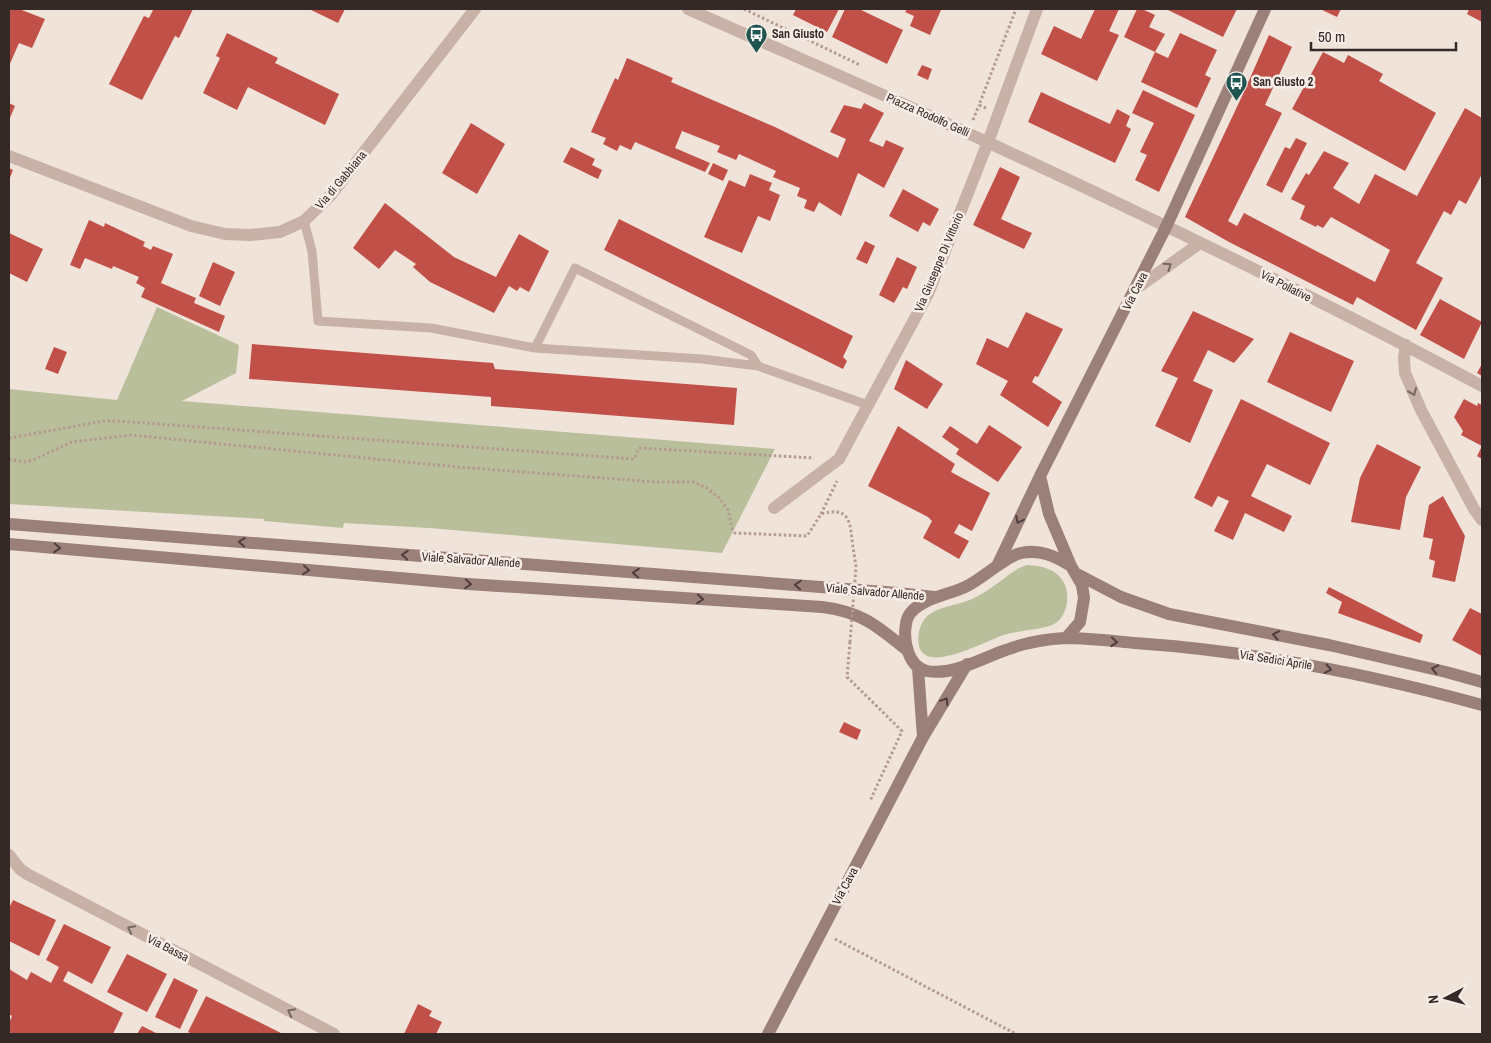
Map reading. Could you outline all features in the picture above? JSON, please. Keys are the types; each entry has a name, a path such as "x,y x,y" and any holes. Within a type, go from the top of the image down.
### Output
{"main road":[{"name":"Via Cava","path":"996,569 1040,476 1166,227 1265,9"},
{"path":"1040,476 1046,504 1082,585 1084,598 1080,622 1066,638"},
{"name":"Viale Salvador Allende","path":"9,524 934,597"},
{"name":"Viale Salvador Allende","path":"9,544 468,584 822,607 853,613 864,618 908,651"},
{"name":"Via Sedici Aprile","path":"934,597 967,586 1018,553 1032,551 1057,557 1074,570 1121,597 1169,614 1329,645 1482,682"},
{"path":"923,737 918,668 912,662 908,651 905,625 908,616 913,610 934,597"},
{"name":"Via Sedici Aprile","path":"918,668 926,671 941,671 1008,649 1066,638 1173,646 1270,659 1329,669 1436,692 1482,705"},
{"name":"Via Cava","path":"768,1034 923,737 967,664"}],"street":[{"name":"Via di Gabbiana","path":"9,156 191,226 225,234 250,235 280,232 304,221 330,196 475,9"},
{"name":"Piazza Rodolfo Gelli","path":"688,9 988,142 1166,227"},
{"name":"Via Giuseppe Di Vittorio","path":"774,508 839,459 928,294 988,142 1037,9"},
{"name":"Via Pollative","path":"1166,227 1406,346 1482,386"},
{"path":"1136,289 1200,243"},
{"path":"1406,346 1404,357 1405,372 1421,410 1474,509 1482,520"},
{"name":"Via Bassa","path":"10,860 27,874 334,1034"}],"lane":[{"path":"304,221 312,252 318,320 431,328 535,348 702,359 758,366 868,405"},
{"path":"535,348 575,268 751,355 758,366"}],"path":[{"path":"744,9 867,69"},
{"path":"964,116 973,120 979,105"},
{"path":"9,438 117,421 634,459 639,448 839,459"},
{"path":"9,459 24,462 33,460 72,442 130,435 525,472 656,482 694,482 707,488 720,499 728,510 735,533 807,536 820,514 829,512 841,513 850,521 856,567 847,677 902,731 869,802"},
{"path":"821,932 1016,1034"}],"green space":[{"path":"157,307 239,345 236,373 182,401 775,449 722,553 429,528 344,523 343,528 264,521 264,519 9,504 9,389 117,400"},
{"path":"1027,565 1049,569 1058,575 1065,585 1067,595 1066,606 1060,620 1046,627 1004,635 944,657 933,657 924,654 919,646 918,636 922,623 928,615 940,609 972,599 1019,568"}],"building":[{"path":"9,9 19,9 45,19 32,48 19,43 9,66"},
{"path":"149,9 193,9 179,38 175,36 142,100 109,84 144,16 149,18 153,10"},
{"path":"309,9 345,9 338,23"},
{"path":"796,9 839,9 827,32 793,15"},
{"path":"845,9 859,9 903,30 887,64 832,37"},
{"path":"907,9 941,10 930,35 910,26 914,16 905,12"},
{"path":"1095,9 1119,9 1109,31 1119,35 1097,81 1041,54 1054,26 1081,39"},
{"path":"1137,9 1142,9 1155,15 1149,27 1165,34 1155,52 1124,37"},
{"path":"1166,9 1237,9 1223,37"},
{"path":"1320,9 1341,9 1337,17"},
{"path":"1469,9 1482,9 1482,22 1467,14"},
{"path":"227,33 278,58 275,63 339,94 325,125 248,87 237,110 203,93 220,58 216,56"},
{"path":"1180,33 1217,50 1205,75 1211,78 1197,108 1141,82 1155,52 1168,58"},
{"path":"1269,35 1292,47 1265,105 1282,113 1228,221 1237,226 1244,213 1375,282 1390,250 1331,217 1323,228 1317,225 1316,227 1300,219 1305,206 1291,199 1306,173 1309,175 1324,151 1349,163 1333,188 1359,204 1375,174 1417,196 1465,108 1482,118 1482,174 1466,204 1459,200 1451,215 1444,211 1416,263 1443,278 1416,330 1357,297 1353,305 1229,242 1185,217"},
{"path":"1323,52 1344,63 1348,55 1383,74 1379,81 1436,113 1405,171 1292,109"},
{"path":"627,58 673,78 671,82 775,127 838,158 846,139 830,132 844,105 861,109 864,103 884,113 869,141 883,147 886,140 904,148 884,188 858,173 841,216 819,202 814,212 804,208 807,200 797,196 800,188 773,177 776,171 739,154 736,160 717,152 720,146 682,131 675,148 710,163 705,172 635,142 631,150 620,145 617,151 603,144 606,138 591,132 615,78 618,80"},
{"path":"922,65 932,69 928,80 917,75"},
{"path":"1143,90 1195,115 1159,192 1135,180 1147,155 1140,152 1154,123 1132,113"},
{"path":"1041,92 1110,124 1117,109 1130,116 1126,126 1131,129 1115,163 1028,122"},
{"path":"9,103 15,106 9,120"},
{"path":"471,123 505,144 477,194 442,173"},
{"path":"1296,138 1307,143 1282,193 1266,185 1285,147 1290,149"},
{"path":"571,147 595,159 592,165 602,170 598,179 563,162"},
{"path":"713,163 728,170 723,181 708,174"},
{"path":"1000,167 1020,177 1001,219 1032,233 1024,249 973,225"},
{"path":"9,168 13,170 9,180"},
{"path":"750,174 772,183 769,190 780,195 770,221 758,216 742,253 704,237 729,180 745,187"},
{"path":"903,189 939,209 930,226 923,222 918,232 889,216"},
{"path":"385,203 454,257 496,277 519,234 549,251 529,292 520,287 517,291 509,286 494,313 430,282 413,267 416,264 395,250 379,269 353,248"},
{"path":"619,219 853,336 843,357 847,361 843,369 604,250"},
{"path":"89,220 104,227 105,223 145,242 143,246 151,250 153,246 173,254 161,283 196,298 194,303 225,316 219,332 141,297 145,288 136,283 139,277 113,266 112,269 85,258 80,269 70,265"},
{"path":"9,233 43,249 27,282 9,273"},
{"path":"865,241 875,246 867,264 856,259"},
{"path":"897,257 917,267 907,289 903,287 894,303 879,295"},
{"path":"213,262 235,272 220,306 199,296"},
{"path":"1440,299 1482,322 1464,359 1420,335"},
{"path":"1193,311 1254,339 1234,363 1208,350 1193,381 1213,390 1190,443 1155,426 1178,378 1161,371"},
{"path":"1026,312 1063,329 1038,377 1035,376 1032,382 1062,402 1048,427 1000,395 1008,381 976,364 987,338 1008,348"},
{"path":"1290,332 1354,361 1331,412 1267,382"},
{"path":"252,344 493,363 495,369 737,388 734,425 491,406 491,397 249,379"},
{"path":"54,347 67,352 58,374 45,369"},
{"path":"906,360 943,384 927,409 894,389"},
{"path":"1482,364 1482,376 1477,373"},
{"path":"1241,399 1330,443 1310,485 1267,464 1251,496 1292,516 1284,532 1245,513 1233,540 1214,531 1229,501 1218,496 1212,507 1194,498"},
{"path":"1464,399 1477,406 1478,403 1482,405 1482,446 1461,435 1463,431 1454,417"},
{"path":"989,425 1022,447 998,482 956,454 959,449 942,437 950,426 977,444"},
{"path":"898,426 955,464 951,472 990,493 972,531 959,524 954,533 969,541 959,559 923,538 932,521 928,517 868,486"},
{"path":"1377,444 1421,467 1406,497 1400,530 1351,522 1360,478"},
{"path":"1482,446 1482,459 1477,456"},
{"path":"1443,496 1465,536 1455,582 1432,577 1435,561 1429,559 1433,539 1423,537 1429,505"},
{"path":"1329,587 1423,635 1420,643 1338,613 1342,602 1326,593"},
{"path":"1470,608 1482,614 1482,656 1452,640"},
{"path":"844,722 861,730 857,740 839,732"},
{"path":"13,900 56,920 39,956 9,941 9,908"},
{"path":"64,924 111,947 92,984 68,971 63,981 123,1013 113,1034 13,1034 9,1032 9,1023 12,1016 9,1014 9,969 27,980 31,972 51,983 59,967 46,960"},
{"path":"127,954 167,974 147,1012 107,992"},
{"path":"174,978 198,990 180,1029 155,1017"},
{"path":"206,996 283,1034 192,1034 188,1032"},
{"path":"418,1004 432,1011 429,1016 442,1022 436,1034 404,1034"},
{"path":"142,1026 158,1034 137,1034"}],"place":[{"name":"San Giusto","path":"756,53"},
{"name":"San Giusto 2","path":"1237,101"}]}
